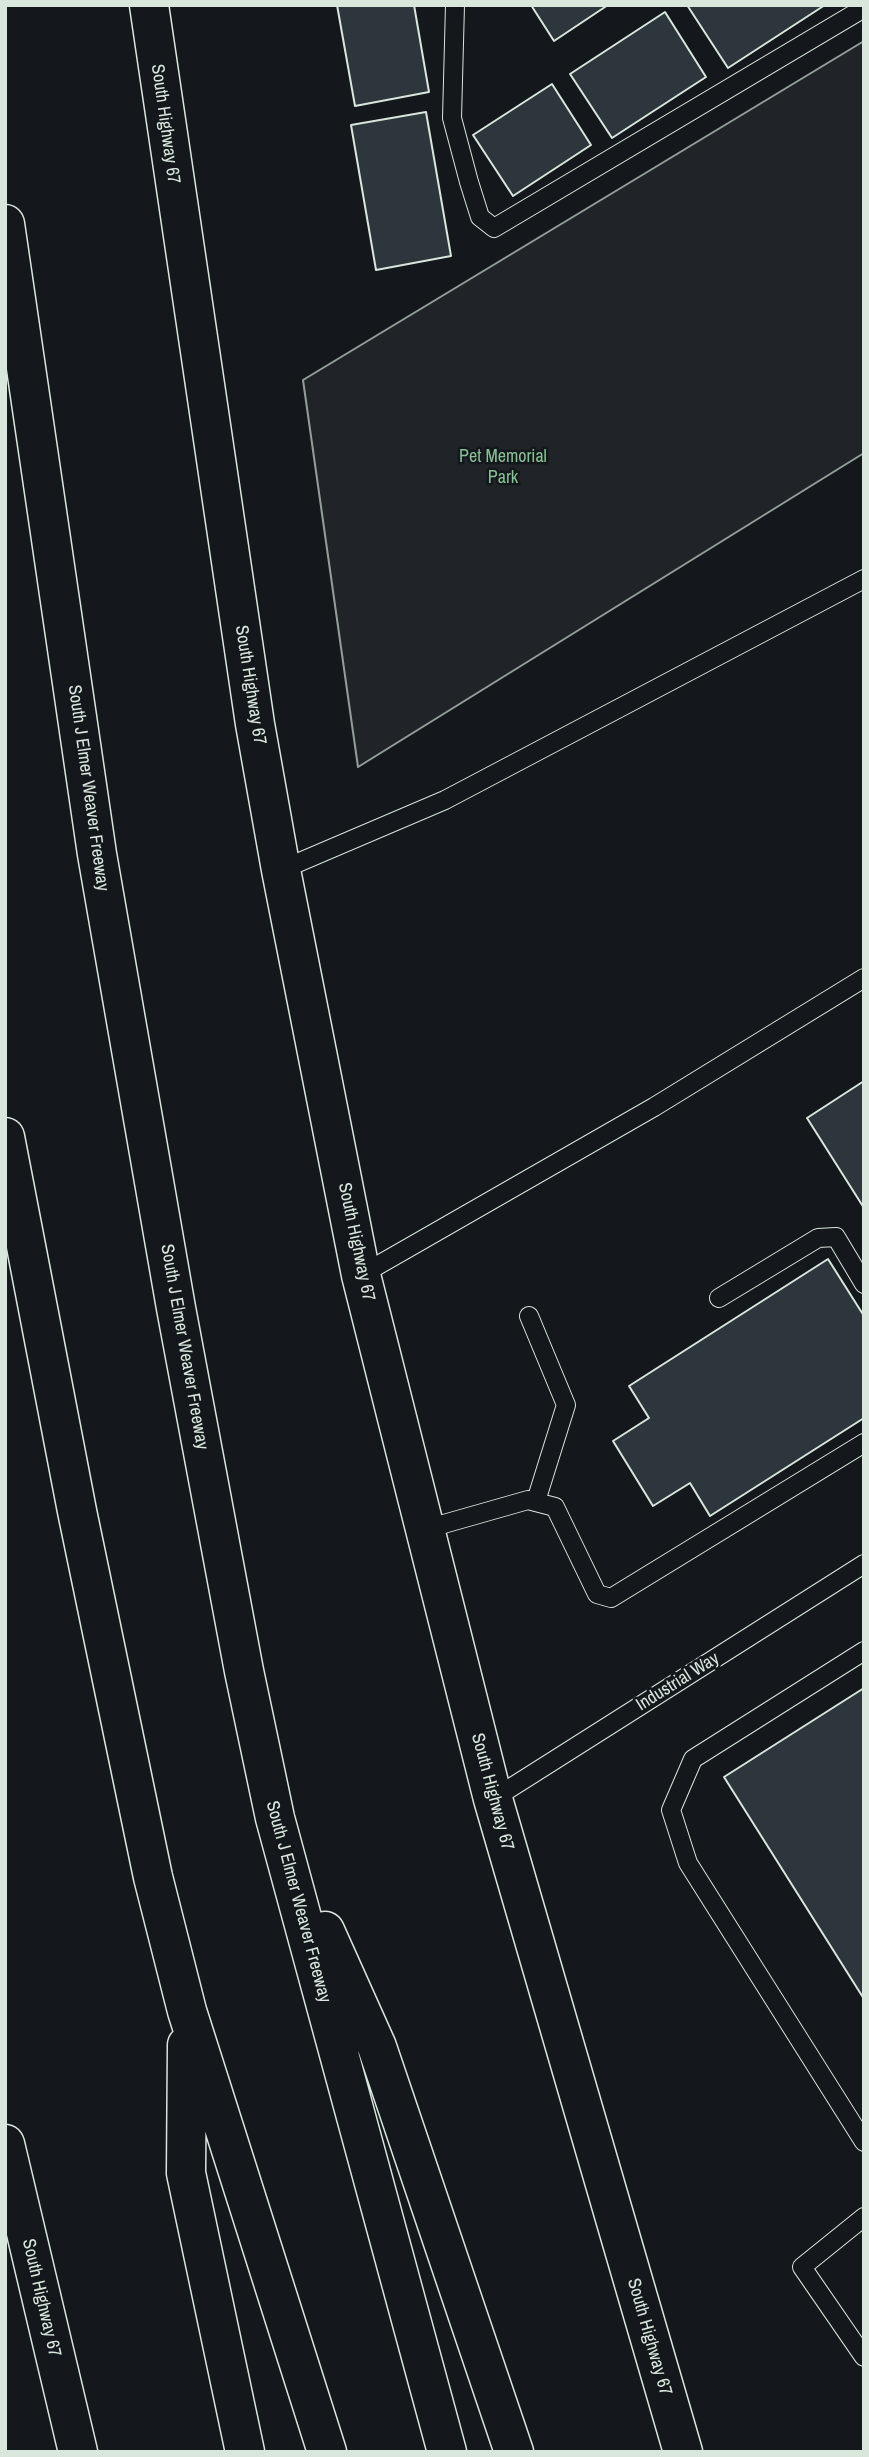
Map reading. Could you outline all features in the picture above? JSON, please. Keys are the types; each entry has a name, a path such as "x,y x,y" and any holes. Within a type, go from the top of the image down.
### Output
{"main road":[{"name":"South Highway 67","path":"149,5 255,724 361,1275 493,1799 683,2452"},
{"name":"South J Elmer Weaver Freeway","path":"5,224 97,854 181,1334 244,1671 275,1818 447,2452"},
{"path":"5,1137 77,1511 153,1877 187,2011 327,2452"},
{"path":"275,1818 377,2047 514,2452"},
{"path":"187,2011 186,2173 245,2452"},
{"name":"South Highway 67","path":"5,2144 78,2452"}],"lane":[{"path":"455,5 452,118 480,217 494,228 864,8"},
{"path":"281,870 444,800 864,579"},
{"path":"361,1275 654,1107 864,978"},
{"path":"719,1298 818,1238 836,1237 864,1284"},
{"path":"528,1316 566,1405 536,1500"},
{"path":"426,1529 528,1500 555,1507 597,1594 611,1598 864,1443"},
{"name":"Industrial Way","path":"493,1799 864,1564"},
{"path":"864,1651 693,1759 671,1810 688,1863 864,2142"},
{"path":"864,2217 802,2267 864,2357"}],"green space":[{"name":"Pet Memorial Park","path":"864,41 864,453 358,767 303,380"}],"building":[{"path":"337,5 414,5 429,92 355,106"},
{"path":"531,5 608,5 554,41"},
{"path":"687,5 825,5 728,68"},
{"path":"665,12 706,77 612,138 570,74"},
{"path":"552,84 591,145 513,196 473,135"},
{"path":"426,112 451,256 376,270 351,125"},
{"path":"864,1081 864,1208 807,1118"},
{"path":"828,1259 864,1316 864,1418 710,1516 690,1483 653,1506 613,1441 649,1418 629,1386"},
{"path":"864,1688 864,1999 724,1777"}]}
